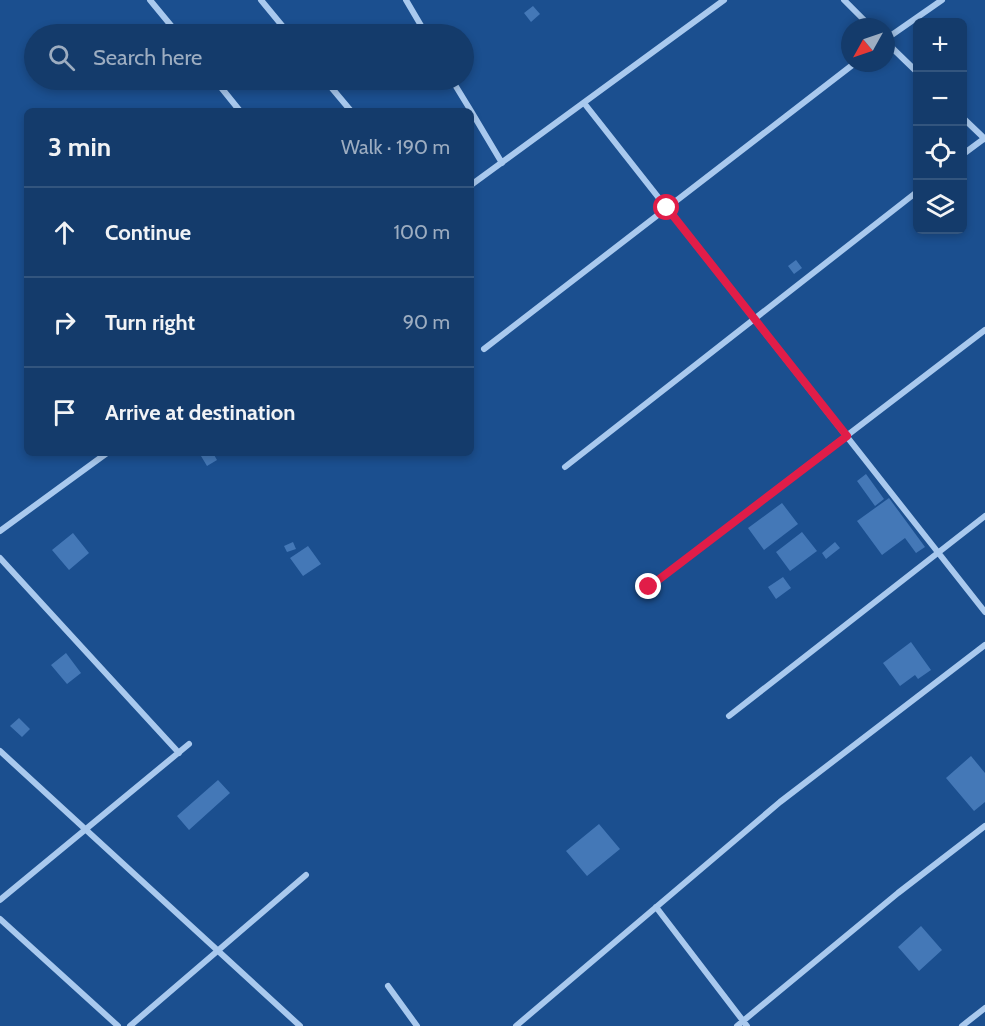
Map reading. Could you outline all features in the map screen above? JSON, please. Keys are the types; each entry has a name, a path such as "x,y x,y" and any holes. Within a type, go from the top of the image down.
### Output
{"street":[{"path":"150,0 170,24"},
{"path":"261,0 281,24"},
{"path":"406,0 420,24"},
{"path":"844,0 862,18"},
{"path":"895,34 942,0"},
{"path":"474,183 720,1"},
{"path":"895,50 917,72"},
{"path":"484,349 843,72"},
{"path":"222,90 237,108"},
{"path":"334,90 349,108"},
{"path":"458,90 469,108"},
{"path":"584,103 985,612"},
{"path":"474,116 502,163"},
{"path":"967,121 985,139 967,152"},
{"path":"565,467 913,195"},
{"path":"649,587 985,330"},
{"path":"0,531 103,456"},
{"path":"729,716 985,516"},
{"path":"0,558 179,753"},
{"path":"516,1026 780,802 985,645"},
{"path":"0,900 189,744"},
{"path":"0,751 300,1026"},
{"path":"737,1026 745,1024 898,892 985,826"},
{"path":"130,1026 306,875"},
{"path":"656,908 745,1024"},
{"path":"0,919 118,1026"},
{"path":"388,986 417,1026"},
{"path":"962,1026 985,1008"}],"building":[{"path":"533,6 540,14 531,22 524,13"},
{"path":"796,260 802,268 794,274 788,266"},
{"path":"201,456 215,456 217,460 207,466"},
{"path":"866,474 884,499 875,506 857,481"},
{"path":"889,498 925,547 916,553 905,538 882,555 857,521"},
{"path":"782,503 798,524 764,550 748,528"},
{"path":"802,532 817,551 790,571 776,552"},
{"path":"73,533 89,553 69,570 52,550"},
{"path":"293,542 296,549 287,552 284,546"},
{"path":"835,542 840,548 826,559 822,553"},
{"path":"308,546 321,564 303,576 290,558"},
{"path":"783,577 791,588 776,599 768,587"},
{"path":"911,642 931,670 918,679 915,675 900,686 883,663"},
{"path":"66,653 81,673 67,684 51,665"},
{"path":"19,718 30,729 22,737 10,726"},
{"path":"971,756 985,773 985,802 974,811 946,778"},
{"path":"218,780 230,793 189,830 177,816"},
{"path":"599,824 620,849 587,876 566,851"},
{"path":"921,926 942,950 919,971 898,947"}],"route":[{"path":"649,587 847,436 667,208"}]}
